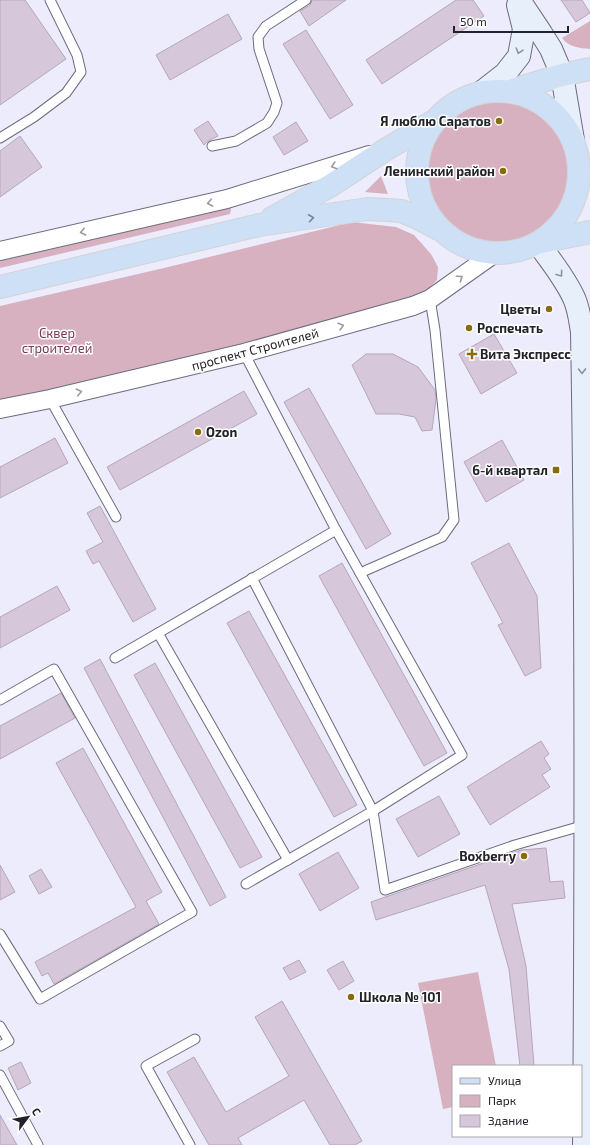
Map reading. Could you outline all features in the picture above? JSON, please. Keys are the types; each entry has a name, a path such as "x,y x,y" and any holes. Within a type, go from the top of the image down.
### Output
{"main road":[{"path":"518,0 551,49 562,75 572,140"},
{"path":"482,92 505,74 519,56 524,29 518,0"},
{"path":"510,91 562,75 590,69"},
{"path":"259,225 330,186 385,150 418,132 435,120 448,107 464,98 482,92 501,90 530,97 547,107 562,122 572,140 578,156 579,173 577,190 572,206 563,220 551,233 538,243"},
{"path":"435,120 426,134 420,151 417,168 418,185 423,202 431,217 442,230"},
{"path":"0,287 259,225 368,209 400,211 442,230 458,242 476,250 495,253 518,251 538,243 590,232"},
{"path":"538,243 565,280 574,299 582,332 586,824 584,1145"}],"street":[{"path":"0,251 227,199 385,150"},
{"name":"проспект Строителей","path":"0,409 50,399 244,353 413,306 430,299 495,253"}],"lane":[{"path":"0,138 34,117 66,92 82,72 77,55 50,0"},
{"path":"212,146 236,141 267,123 274,112 277,103 259,49 258,37 266,26 306,0"},
{"path":"360,573 442,537 454,520 435,330 430,299"},
{"path":"244,353 336,530 462,755 373,811 246,884"},
{"path":"50,399 116,517"},
{"path":"115,658 336,530"},
{"path":"252,578 373,811 385,890 515,845 586,824"},
{"path":"158,633 288,860"},
{"path":"0,700 54,669 192,912 40,999 0,934"},
{"path":"0,1026 9,1041 0,1046"},
{"path":"190,1145 146,1066 195,1039"},
{"path":"0,1074 38,1145"}],"green space":[{"path":"590,21 590,49 571,45 562,38"},
{"path":"498,102 518,105 525,108 537,114 552,128 565,152 568,172 565,192 562,199 556,211 542,226 518,239 498,242 478,239 471,236 459,230 444,216 431,192 428,172 431,152 434,145 440,133 454,118 478,105"},
{"path":"381,176 388,194 365,192"},
{"path":"229,205 231,209 230,214 0,268 0,258"},
{"name":"Cквер cтроителей","path":"352,222 396,227 414,235 431,254 438,267 437,280 427,290 414,296 241,345 0,402 0,306"},
{"path":"478,972 496,1065 452,1065 452,1107 443,1109 418,983"}],"building":[{"path":"0,0 25,0 66,59 0,105"},
{"path":"312,0 346,0 309,26 300,11 310,5"},
{"path":"456,0 473,0 484,16 382,84 366,60"},
{"path":"561,0 582,0 590,13 576,22"},
{"path":"228,14 242,39 170,80 156,55"},
{"path":"306,30 353,105 330,119 283,44"},
{"path":"208,121 218,136 208,141 204,145 194,130"},
{"path":"296,122 308,141 284,155 273,137"},
{"path":"20,136 42,167 0,197 0,151"},
{"path":"494,334 517,373 481,394 459,354"},
{"path":"366,354 393,354 418,367 435,390 436,399 432,430 422,431 415,417 399,414 376,414 352,365"},
{"path":"309,388 391,534 366,549 284,402"},
{"path":"244,391 257,414 120,490 107,467"},
{"path":"55,438 68,463 0,498 0,467"},
{"path":"502,440 524,480 486,502 464,462"},
{"path":"100,506 156,609 133,622 99,561 93,564 86,551 103,542 87,513"},
{"path":"509,543 537,596 541,668 525,676 498,625 503,623 471,563"},
{"path":"342,563 447,753 424,766 319,576"},
{"path":"57,586 70,610 0,648 0,617"},
{"path":"249,611 357,805 334,817 227,623"},
{"path":"100,659 226,897 210,906 84,668"},
{"path":"155,663 262,857 240,868 134,675"},
{"path":"61,693 75,718 0,759 0,726"},
{"path":"541,741 549,754 544,758 551,769 542,775 550,787 490,825 467,787"},
{"path":"83,748 162,892 146,901 159,924 54,984 48,973 42,976 35,962 136,907 56,763"},
{"path":"439,796 460,834 418,857 396,819"},
{"path":"546,848 550,882 563,881 565,898 512,904 526,966 534,1065 520,1065 509,969 485,885 376,920 371,902 521,850"},
{"path":"338,852 359,888 320,911 299,874"},
{"path":"0,865 15,892 0,900"},
{"path":"41,869 52,887 39,894 29,876"},
{"path":"299,960 306,972 290,980 283,968"},
{"path":"343,961 354,981 339,990 327,970"},
{"path":"282,1001 362,1141 355,1145 330,1145 304,1100 238,1138 242,1145 209,1145 167,1072 194,1057 226,1112 289,1076 255,1017"},
{"path":"21,1062 31,1083 18,1090 8,1068"},
{"path":"0,1115 17,1145 0,1145"}],"place":[{"name":"Я люблю Саратов","path":"499,121"},
{"name":"Ленинский район","path":"503,171"},
{"name":"Цветы","path":"549,309"},
{"name":"Роспечать","path":"469,328"},
{"name":"Вита Экспресс","path":"472,354"},
{"name":"Ozon","path":"198,432"},
{"name":"6-й квартал","path":"556,470"},
{"name":"Boxberry","path":"524,856"},
{"name":"Школа № 101","path":"351,997"}]}
